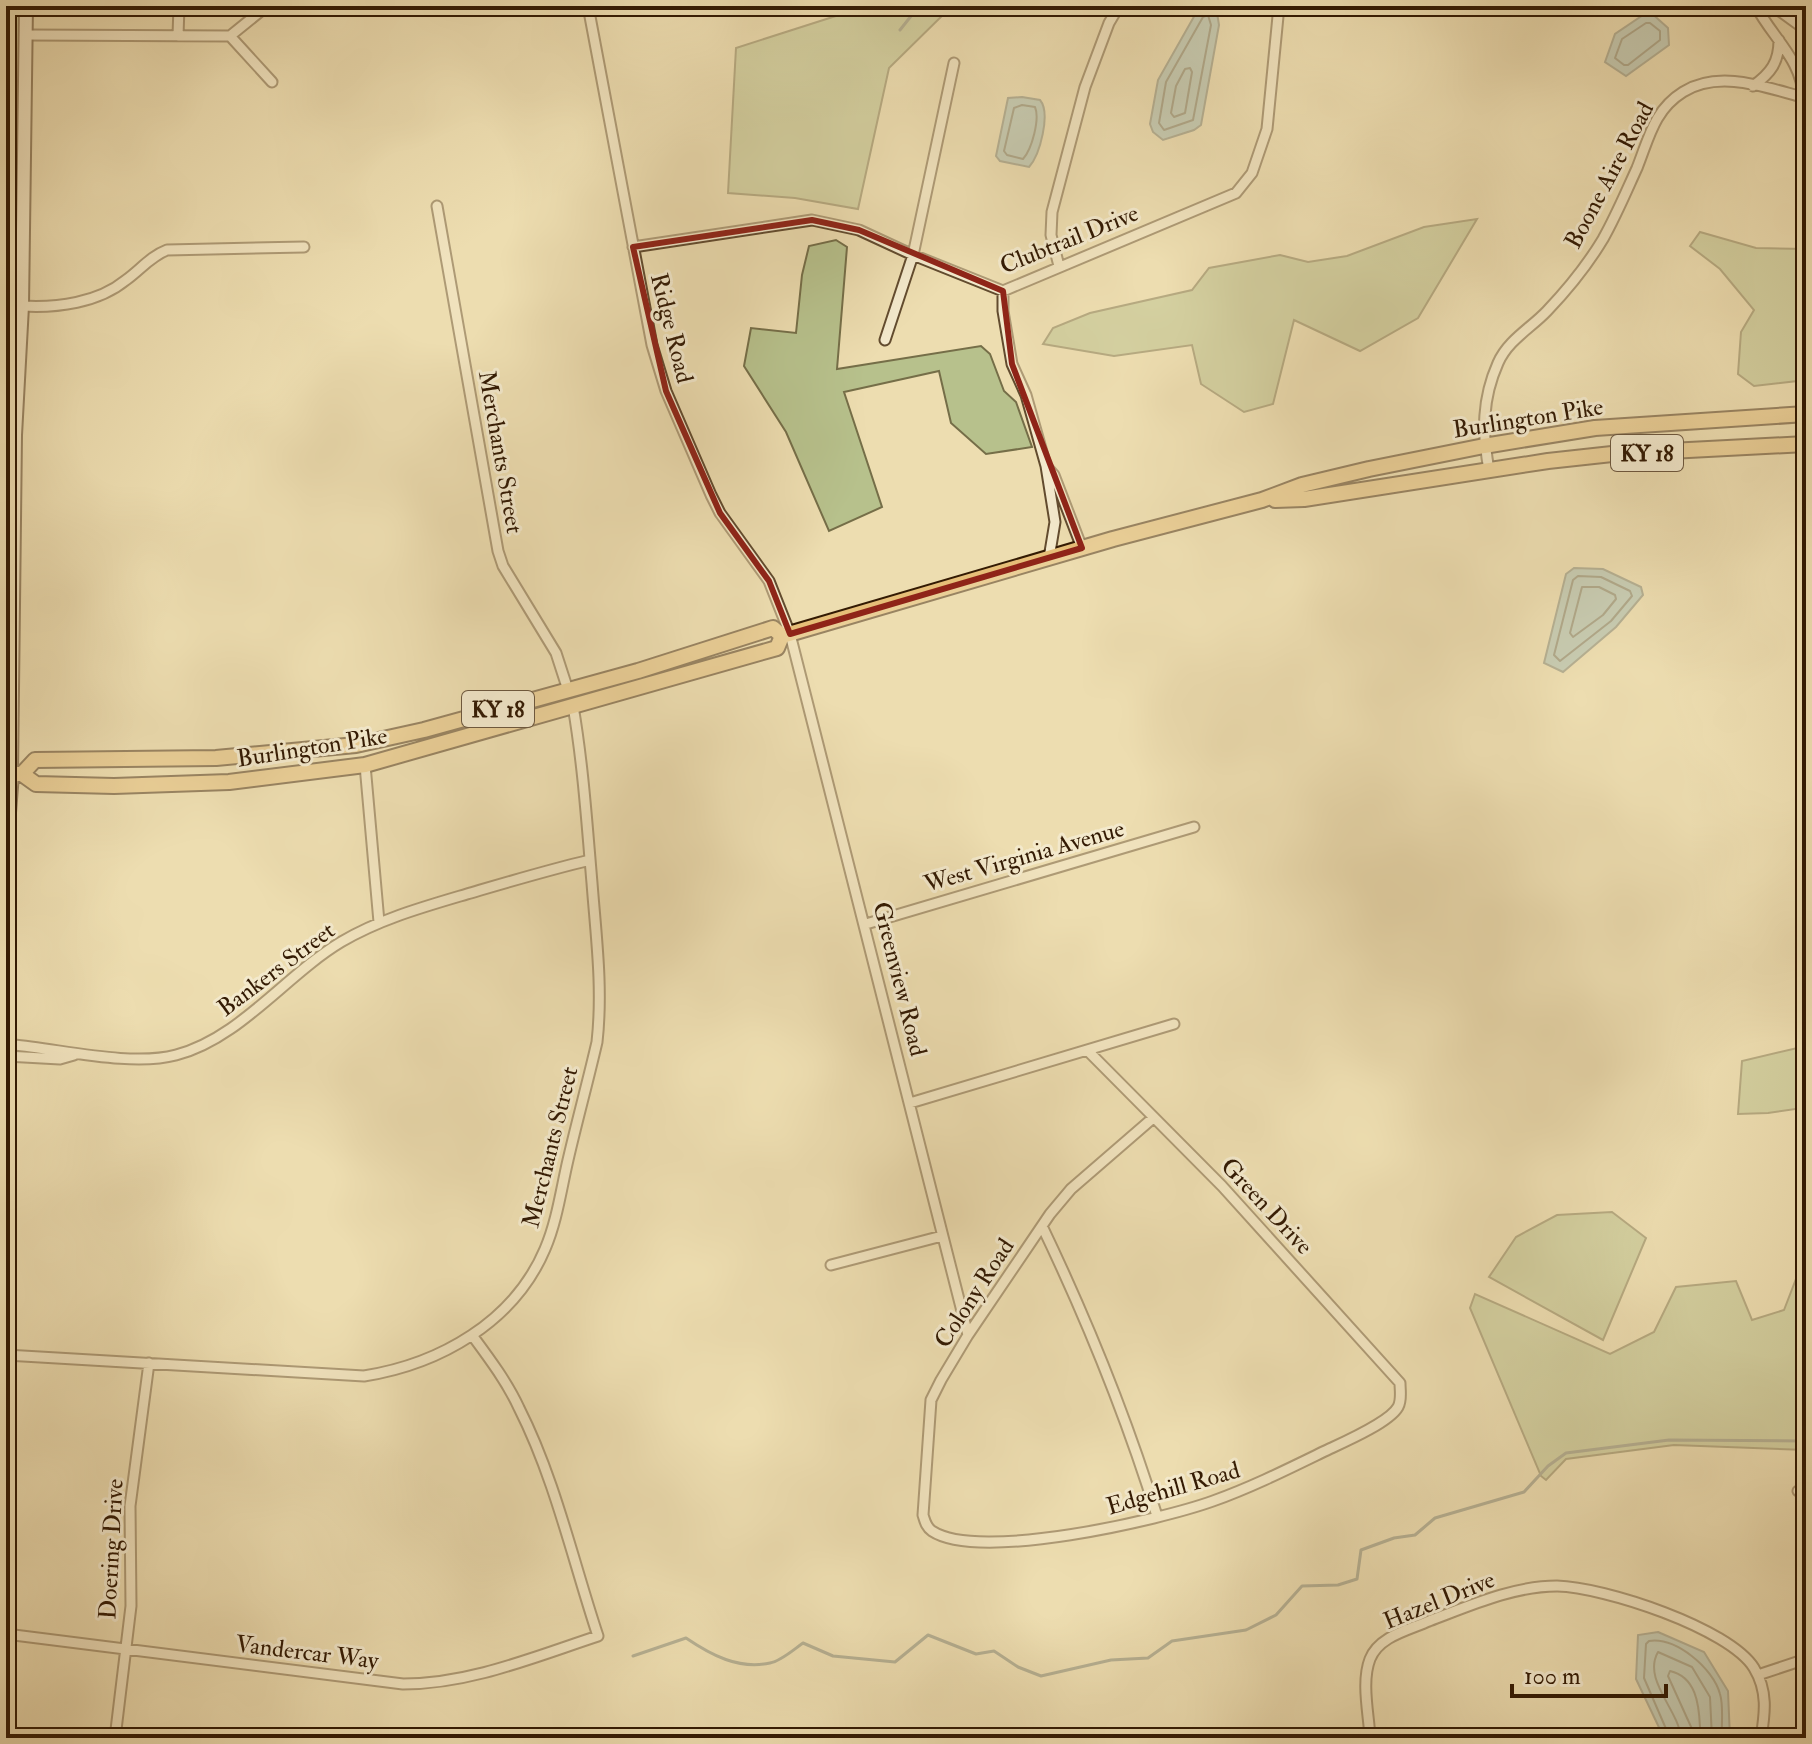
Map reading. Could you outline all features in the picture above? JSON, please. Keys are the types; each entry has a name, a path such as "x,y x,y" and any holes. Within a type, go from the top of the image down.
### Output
{"main road":[{"path":"6,838 13,774 15,435 22,306 26,6"},
{"name":"Burlington Pike","path":"13,774 36,784 130,785 229,782 365,765 777,648 786,635 1082,548 1262,500 1302,485 1484,446 1595,428 1806,414"},
{"name":"Burlington Pike","path":"1262,500 1304,499 1612,454 1806,444"},
{"name":"Burlington Pike","path":"13,774 35,760 216,758 356,745 424,730 638,671 773,628 786,635"}],"street":[{"path":"178,36 179,6"},
{"path":"26,35 230,36 267,6"},
{"name":"Ridge Road","path":"588,6 649,331 666,391 720,513 778,598 786,635"},
{"path":"1059,266 1051,235 1052,212 1085,87 1109,23 1119,6"},
{"name":"Clubtrail Drive","path":"633,247 812,220 859,230 1003,291 1236,193 1252,173 1267,129 1279,6"},
{"path":"1756,6 1800,77 1804,98"},
{"path":"1773,6 1806,30"},
{"path":"230,36 272,82"},
{"path":"1753,86 1773,69 1779,55 1779,40"},
{"path":"885,340 913,255 954,63"},
{"name":"Boone Aire Road","path":"1489,470 1484,446 1484,408 1497,363 1512,342 1546,312 1572,283 1601,242 1619,209 1657,117 1685,91 1709,81 1753,86 1804,98"},
{"name":"Merchants Street","path":"437,206 498,551 503,566 556,653 568,690"},
{"path":"22,306 57,306 103,294 122,284 167,250 304,247"},
{"path":"1003,291 1003,311 1012,364 1026,395 1046,466 1055,522 1049,558"},
{"path":"1046,466 1054,475 1082,548"},
{"name":"Greenview Road","path":"786,635 866,924 968,1335"},
{"name":"Merchants Street","path":"6,1355 364,1376 423,1362 472,1335 523,1288 545,1249 555,1217 597,1042 600,1012 590,860 573,706"},
{"path":"365,765 379,922"},
{"name":"West Virginia Avenue","path":"866,924 1194,827"},
{"name":"Bankers Street","path":"6,1056 162,1058 192,1050 232,1027 341,942 379,922 590,860"},
{"path":"910,1103 1174,1024"},
{"name":"Bankers Street","path":"6,1047 60,1049 74,1055"},
{"name":"Green Drive","path":"1088,1051 1222,1186 1400,1383 1400,1400"},
{"name":"Colony Road","path":"933,1532 926,1525 923,1515 931,1400 968,1335 1071,1189 1153,1118"},
{"path":"1042,1226 1123,1412 1157,1516"},
{"path":"831,1265 942,1236"},
{"name":"Vandercar Way","path":"6,1634 399,1684 436,1684 491,1671 598,1636 537,1446 513,1396 472,1335"},
{"name":"Doering Drive","path":"115,1738 132,1588 130,1506 149,1363"},
{"name":"Edgehill Road","path":"933,1532 964,1539 997,1541 1047,1538 1091,1532 1209,1502 1346,1441 1389,1416 1400,1400"},
{"name":"Hazel Drive","path":"1370,1738 1367,1682 1370,1659 1390,1637 1479,1602 1556,1586 1602,1591 1648,1606 1732,1644 1746,1656 1758,1675"},
{"path":"1761,1738 1766,1701 1758,1675 1806,1659"},
{"path":"1527,1738 1535,1735 1546,1738"}],"highlighted area":[{"path":"812,220 859,230 1003,291 1012,364 1082,548 790,634 769,581 720,513 666,391 633,247"}],"green space":[{"path":"6,6 26,6 22,252 6,250"},
{"path":"867,6 952,6 889,68 858,209 795,198 728,193 736,48"},
{"path":"1477,219 1418,318 1360,351 1294,320 1273,404 1244,412 1201,384 1192,345 1114,356 1043,344 1053,328 1090,313 1192,290 1209,268 1280,255 1308,262 1347,256 1424,227"},
{"path":"1700,232 1756,248 1806,249 1806,380 1754,386 1738,374 1741,332 1754,310 1720,269 1690,246"},
{"path":"836,240 847,247 837,369 981,346 990,354 1004,391 1016,402 1032,447 986,454 951,423 939,371 844,392 882,507 829,531 786,432 744,366 751,328 796,333 802,275 809,246"},
{"path":"1806,1046 1806,1112 1802,1108 1738,1114 1742,1061"},
{"path":"1612,1212 1646,1238 1603,1340 1489,1277 1516,1237 1557,1215"},
{"path":"1806,1253 1806,1450 1674,1445 1566,1459 1546,1480 1541,1476 1470,1308 1475,1294 1610,1354 1654,1332 1676,1287 1736,1281 1752,1320 1784,1310"}],"water":[{"path":"1200,6 1216,6 1219,25 1201,125 1163,140 1153,132 1150,124 1158,80"},
{"path":"1649,11 1668,28 1669,45 1626,76 1605,62 1615,34"},
{"path":"1008,98 1040,100 1044,114 1040,144 1029,167 1000,161 996,156"},
{"path":"1574,568 1603,569 1641,587 1643,595 1616,627 1563,672 1544,663 1566,574"},
{"path":"1658,1632 1704,1652 1728,1691 1730,1738 1664,1738 1636,1679 1638,1635"}],"waterway":[{"path":"900,30 919,6"},
{"path":"633,1656 686,1638 736,1663 759,1665 774,1662 803,1643 833,1656 895,1662 928,1635 976,1654 994,1651 1018,1667 1041,1676 1111,1660 1148,1658 1172,1641 1246,1630 1276,1615 1302,1586 1338,1585 1357,1579 1361,1550 1394,1538 1415,1535 1435,1518 1524,1492 1548,1466 1566,1453 1669,1440 1806,1441"}]}
